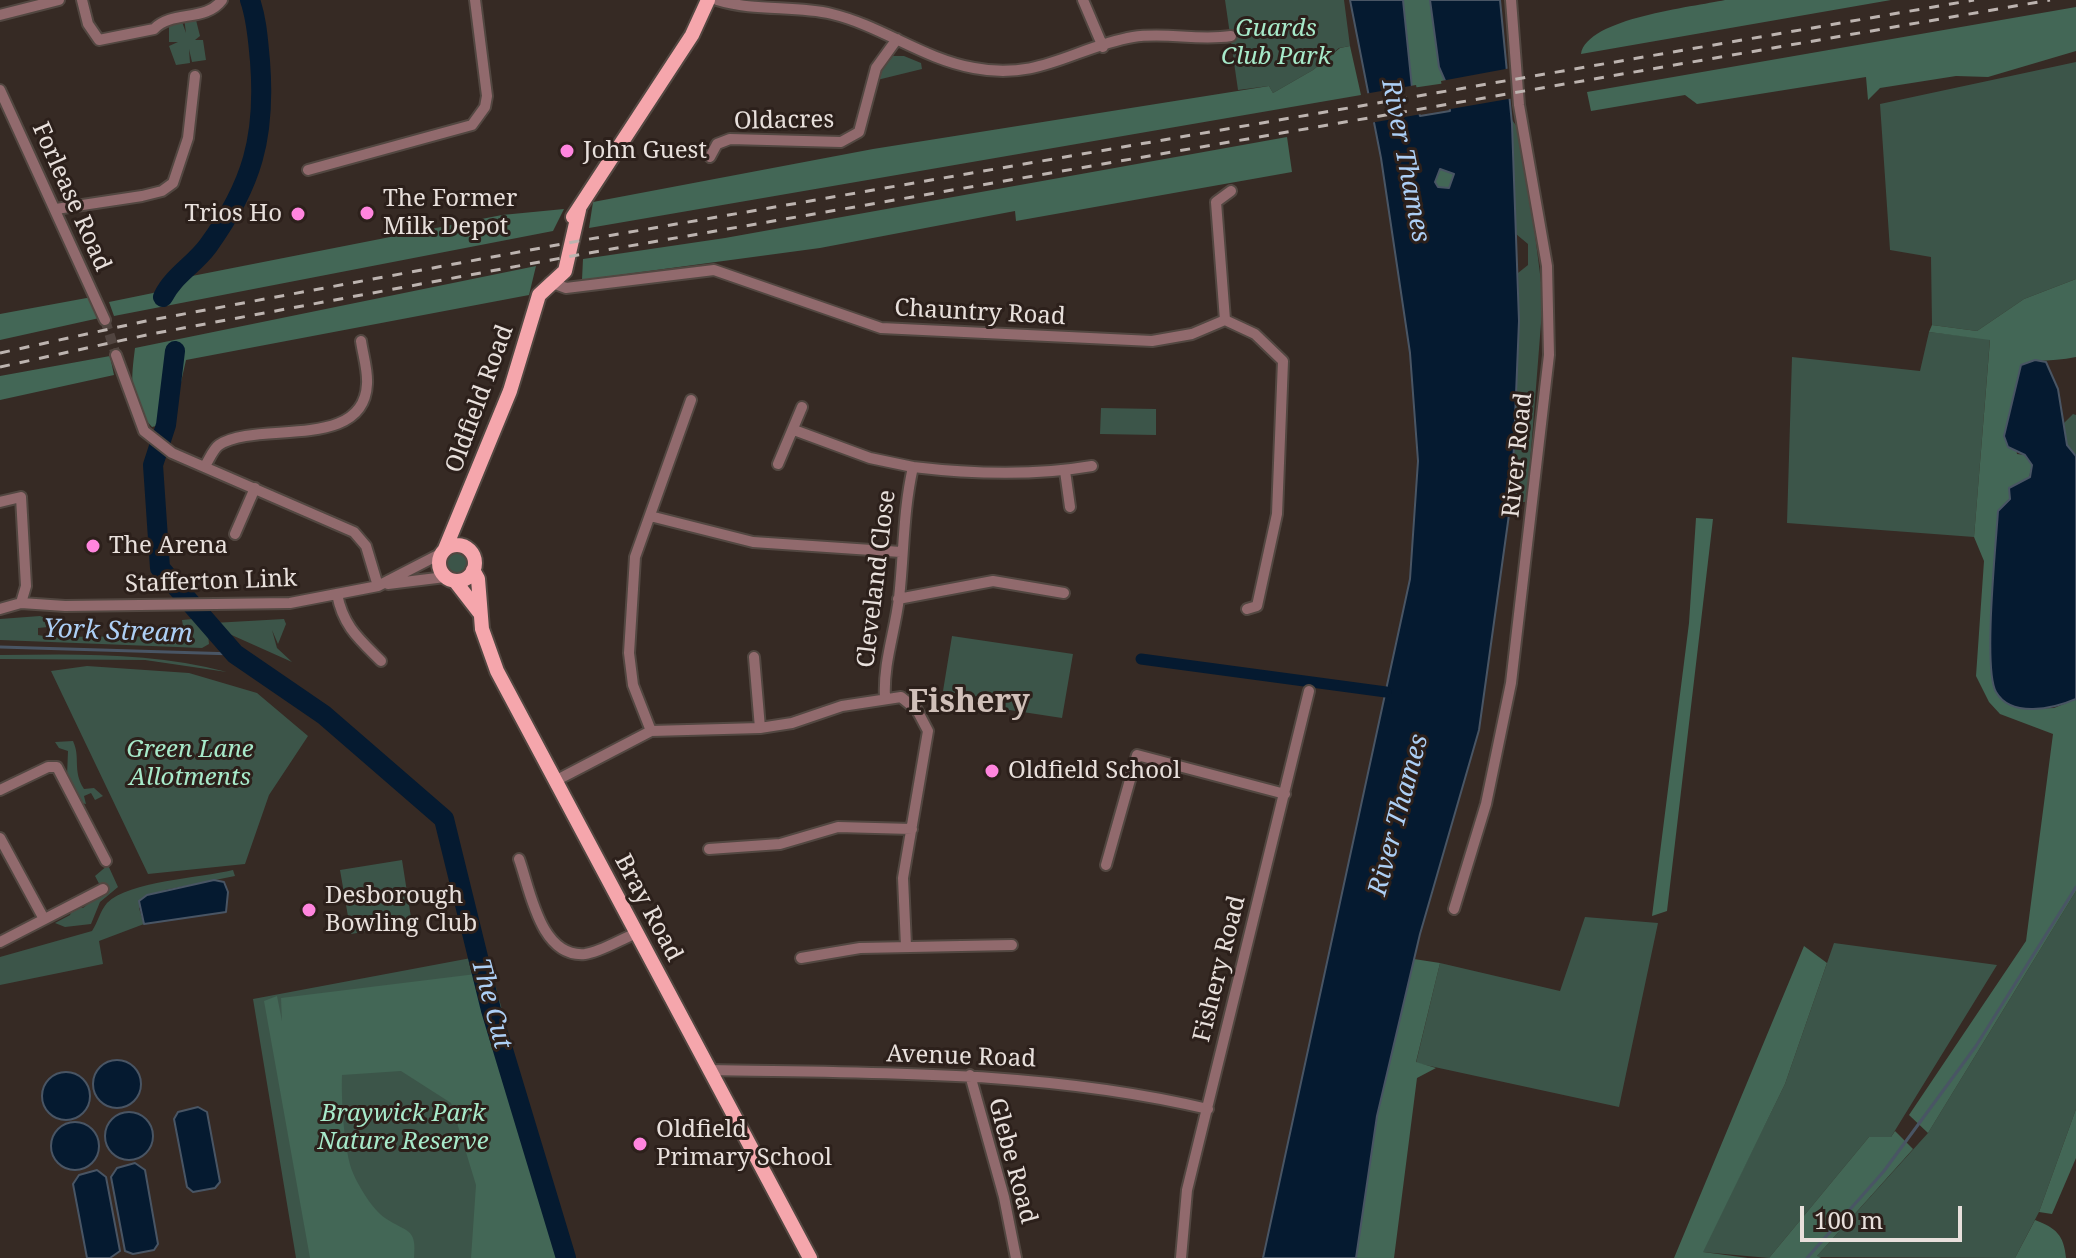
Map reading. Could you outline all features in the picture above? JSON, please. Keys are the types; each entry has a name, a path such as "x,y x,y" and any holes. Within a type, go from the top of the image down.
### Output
{"main road":[{"name":"Oldfield Road","path":"444,551 463,514 510,391 539,295 565,271 579,210 692,35 708,0"},
{"path":"463,514 467,549"},
{"path":"450,579 465,580 473,570 474,558 467,549 457,545 444,551 440,568 479,612"},
{"name":"Bray Road","path":"473,570 478,579 479,612 497,671 810,1258"}],"street":[{"path":"0,15 59,0"},
{"path":"82,0 88,24 99,40 154,29 160,23 211,11 222,0"},
{"path":"308,170 472,125 485,107 487,96 475,0"},
{"path":"717,0 762,10 828,13 863,22 955,64 1004,72 1063,62 1143,36 1231,36"},
{"path":"1083,0 1103,47"},
{"name":"River Road","path":"1454,909 1486,804 1511,683 1549,355 1547,266 1519,105 1511,0"},
{"name":"Oldacres","path":"710,157 717,144 730,139 841,142 859,132 876,68 897,39"},
{"path":"56,209 142,196 162,191 173,183 188,138 190,90 195,76"},
{"name":"Forlease Road","path":"0,90 105,320"},
{"path":"1231,191 1216,202 1225,320 1255,334 1283,361 1277,514 1257,606 1247,609"},
{"name":"Chauntry Road","path":"550,282 566,288 714,270 881,328 1152,341 1192,334 1225,320"},
{"path":"205,466 218,446 241,438 339,425 359,408 367,386 361,341"},
{"path":"116,355 144,431 172,453 354,532 366,546 378,586 450,579"},
{"path":"651,731 633,685 629,653 635,557 691,400"},
{"path":"778,464 802,407"},
{"name":"Cleveland Close","path":"794,430 870,458 913,467 956,472 1065,471 1092,466"},
{"name":"Cleveland Close","path":"885,698 884,676 898,599 913,467"},
{"path":"1065,471 1070,507"},
{"path":"235,534 255,488"},
{"path":"0,502 21,497 26,586 21,603"},
{"path":"650,516 753,542 901,552"},
{"name":"Stafferton Link","path":"0,609 21,603 134,606 290,603 378,586 444,551"},
{"path":"898,599 993,581 1064,593"},
{"path":"337,594 341,616 349,629 381,661"},
{"path":"754,657 760,728"},
{"name":"Fishery Road","path":"1181,1258 1187,1190 1229,1007 1309,691"},
{"path":"555,781 651,731 760,728 885,698 901,697 917,710 928,731 903,878 906,946"},
{"path":"1106,865 1137,755 1285,794"},
{"path":"0,790 48,767 57,767 106,861"},
{"path":"709,849 780,844 838,827 912,829"},
{"path":"0,838 44,919"},
{"path":"519,859 545,932 560,948 587,954 637,933"},
{"path":"0,942 103,889"},
{"path":"801,958 860,948 1012,945"},
{"name":"Avenue Road","path":"710,1070 970,1075 1122,1091 1208,1109"},
{"name":"Glebe Road","path":"970,1075 1004,1197 1016,1258"}],"green space":[{"name":"Guards Club Park","path":"1225,0 1344,0 1350,46 1339,48 1313,70 1273,93 1269,86 1238,90"},
{"path":"1402,0 1430,0 1446,83 1412,88"},
{"path":"1725,0 1891,0 1581,54 1588,42 1602,31 1621,23"},
{"path":"2076,7 2076,51 1988,77 1956,76 1880,88 1868,100 1866,77 1697,104 1685,95 1591,111 1587,92"},
{"path":"195,16 200,36 195,40 203,40 206,60 192,62 189,49 190,63 176,65 169,46 178,42 169,42 169,24 181,19 186,33 184,18"},
{"path":"1350,46 1361,95 589,228 593,202 873,149 1269,86 1273,93 1313,70 1340,48"},
{"path":"893,56 904,56 921,63 922,69 873,81"},
{"path":"2076,62 2076,279 2024,299 1977,331 1932,325 1931,257 1890,250 1880,104"},
{"path":"1512,120 1518,128 1527,170 1543,298 1527,502 1511,502 1519,321 1518,273 1528,265 1528,244 1516,234"},
{"path":"1287,137 1292,172 1016,221 1015,211 820,248 582,280 583,259 725,238"},
{"path":"1444,169 1451,172 1454,179 1451,186 1444,189 1437,186 1434,179 1437,172"},
{"path":"564,209 553,231 114,316 109,302 153,293 192,276 502,215"},
{"path":"536,266 529,295 186,360 172,422 152,427 135,399 132,380 135,348"},
{"path":"2076,279 2076,357 2027,365 2016,386 2014,416 2017,454 2025,455 2032,465 2029,477 1998,511 1991,671 2025,709 2054,708 2076,699 2076,891 1928,1133 1909,1115 2026,941 2053,734 2000,714 1989,702 1976,676 1984,561 1974,537 1990,340 1929,332 1932,325 1977,331 2024,299"},
{"path":"92,297 104,317 0,340 0,314"},
{"path":"1929,332 1990,339 1974,537 1787,523 1792,357 1920,371"},
{"path":"110,356 114,375 0,400 0,376"},
{"path":"1101,408 1156,409 1156,435 1100,434"},
{"path":"2073,414 2076,415 2076,456 2067,445 2064,423"},
{"path":"1696,518 1713,519 1667,911 1652,916 1689,623"},
{"path":"456,552 464,555 467,563 464,571 456,574 448,571 445,563 448,555"},
{"path":"40,616 47,619 48,627 38,628 38,635 49,637 188,636 190,626 183,626 182,620 193,619 208,634 209,644 202,648 0,640 0,619"},
{"path":"284,619 286,624 278,644 272,630 277,648 292,662 216,628 213,623"},
{"path":"952,636 1073,654 1062,718 1003,709 1004,701 943,691"},
{"path":"0,655 143,658 227,672 145,660 0,659"},
{"name":"Green Lane Allotments","path":"87,666 189,673 257,693 308,736 269,795 245,864 148,874 51,671"},
{"path":"73,741 78,776 84,789 94,788 103,796 95,800 91,793 84,796 86,804 81,803 67,776 68,751 59,748 55,742"},
{"name":"Desborough Bowling Club","path":"402,860 412,924 351,934 340,870"},
{"path":"108,865 118,887 100,902 91,924 65,927 55,923 70,915 73,908 83,908 103,891 95,876"},
{"path":"233,870 235,876 165,890 139,908 144,924 99,941 103,964 0,985 0,957 92,931 107,903 117,896 148,885"},
{"path":"2076,891 2076,1109 2039,1212 2015,1258 1816,1257 1928,1133"},
{"path":"1585,917 1658,923 1619,1107 1416,1063 1440,963 1560,991"},
{"path":"1834,943 1997,965 1891,1137 1869,1137 1769,1258 1702,1252 1785,1084"},
{"path":"1804,946 1827,963 1785,1084 1703,1252 1748,1258 1674,1258"},
{"name":"Braywick Park Nature Reserve","path":"487,955 570,1258 296,1258 253,999"},
{"path":"1414,959 1440,963 1416,1062 1436,1068 1417,1078 1394,1258 1356,1258 1377,1116"},
{"name":"Braywick Park Nature Reserve","path":"476,974 556,1258 471,1258 476,1185 451,1103 401,1071 342,1075 343,1111 347,1152 356,1179 380,1214 412,1236 414,1258 310,1258 264,1001 277,996 282,1021 281,998"},
{"path":"2076,1109 2076,1158 2052,1214 2039,1212"},
{"path":"1895,1131 1913,1149 1817,1256 1821,1258 1769,1258 1869,1137 1891,1137"},
{"path":"2035,1220 2058,1233 2066,1258 2015,1258"}],"water":[{"name":"River Thames","path":"1350,0 1403,0 1412,88 1420,116 1450,111 1446,83 1439,67 1430,0 1500,0 1512,124 1519,321 1512,493 1479,730 1420,934 1377,1116 1356,1258 1263,1258 1410,579 1418,461 1410,353 1381,158","holes":["1440,169 1454,174 1449,188 1438,187 1435,182"]},
{"path":"2035,360 2046,362 2058,389 2067,445 2076,456 2076,699 2033,709 2012,705 1996,692 1992,679 1990,633 1998,511 2010,499 2009,488 2030,477 2032,465 2025,455 2008,447 2004,436 2021,365"},
{"path":"214,880 224,882 228,892 226,912 144,924 139,901 147,895"},
{"path":"117,1060 134,1067 141,1084 134,1101 117,1108 100,1101 93,1084 100,1067"},
{"path":"66,1072 83,1079 90,1096 83,1113 66,1120 49,1113 42,1096 49,1079"},
{"path":"198,1107 207,1112 220,1182 215,1188 193,1192 187,1187 174,1119 178,1112"},
{"path":"129,1112 146,1119 153,1136 146,1153 129,1160 112,1153 105,1136 112,1119"},
{"path":"75,1122 92,1129 99,1146 92,1163 75,1170 58,1163 51,1146 58,1129"},
{"path":"135,1163 145,1170 158,1244 154,1250 133,1254 125,1251 111,1177 117,1168"},
{"path":"97,1170 106,1177 120,1251 110,1258 87,1258 73,1184 79,1175"}],"pier":[{"path":"1511,68 1514,98 1370,123 1364,94 1416,85 1422,112 1446,108 1441,81"}],"waterway":[{"path":"163,297 223,224 236,202 253,159 261,113 261,88 257,30 250,0"},
{"name":"The Cut","path":"175,351 166,425 153,465 160,568 235,654 324,715 444,819 491,1010 566,1258"},
{"name":"York Stream","path":"0,647 235,654"},
{"path":"1141,659 1386,692"},
{"path":"1807,1258 1884,1171 1976,1046 2076,887"}],"tunnel":[{"path":"105,320 116,355"}],"railway":[{"path":"0,353 146,321 584,240 1974,0"},
{"path":"0,367 151,334 583,254 2050,0"}],"place":[{"name":"John Guest","path":"567,151"},
{"name":"The Former Milk Depot","path":"367,213"},
{"name":"Trios Ho","path":"298,214"},
{"name":"The Arena","path":"93,546"},
{"name":"Oldfield School","path":"992,771"},
{"name":"Desborough Bowling Club","path":"309,910"},
{"name":"Oldfield Primary School","path":"640,1144"}],"district":[{"name":"Fishery","path":"969,703"}]}
